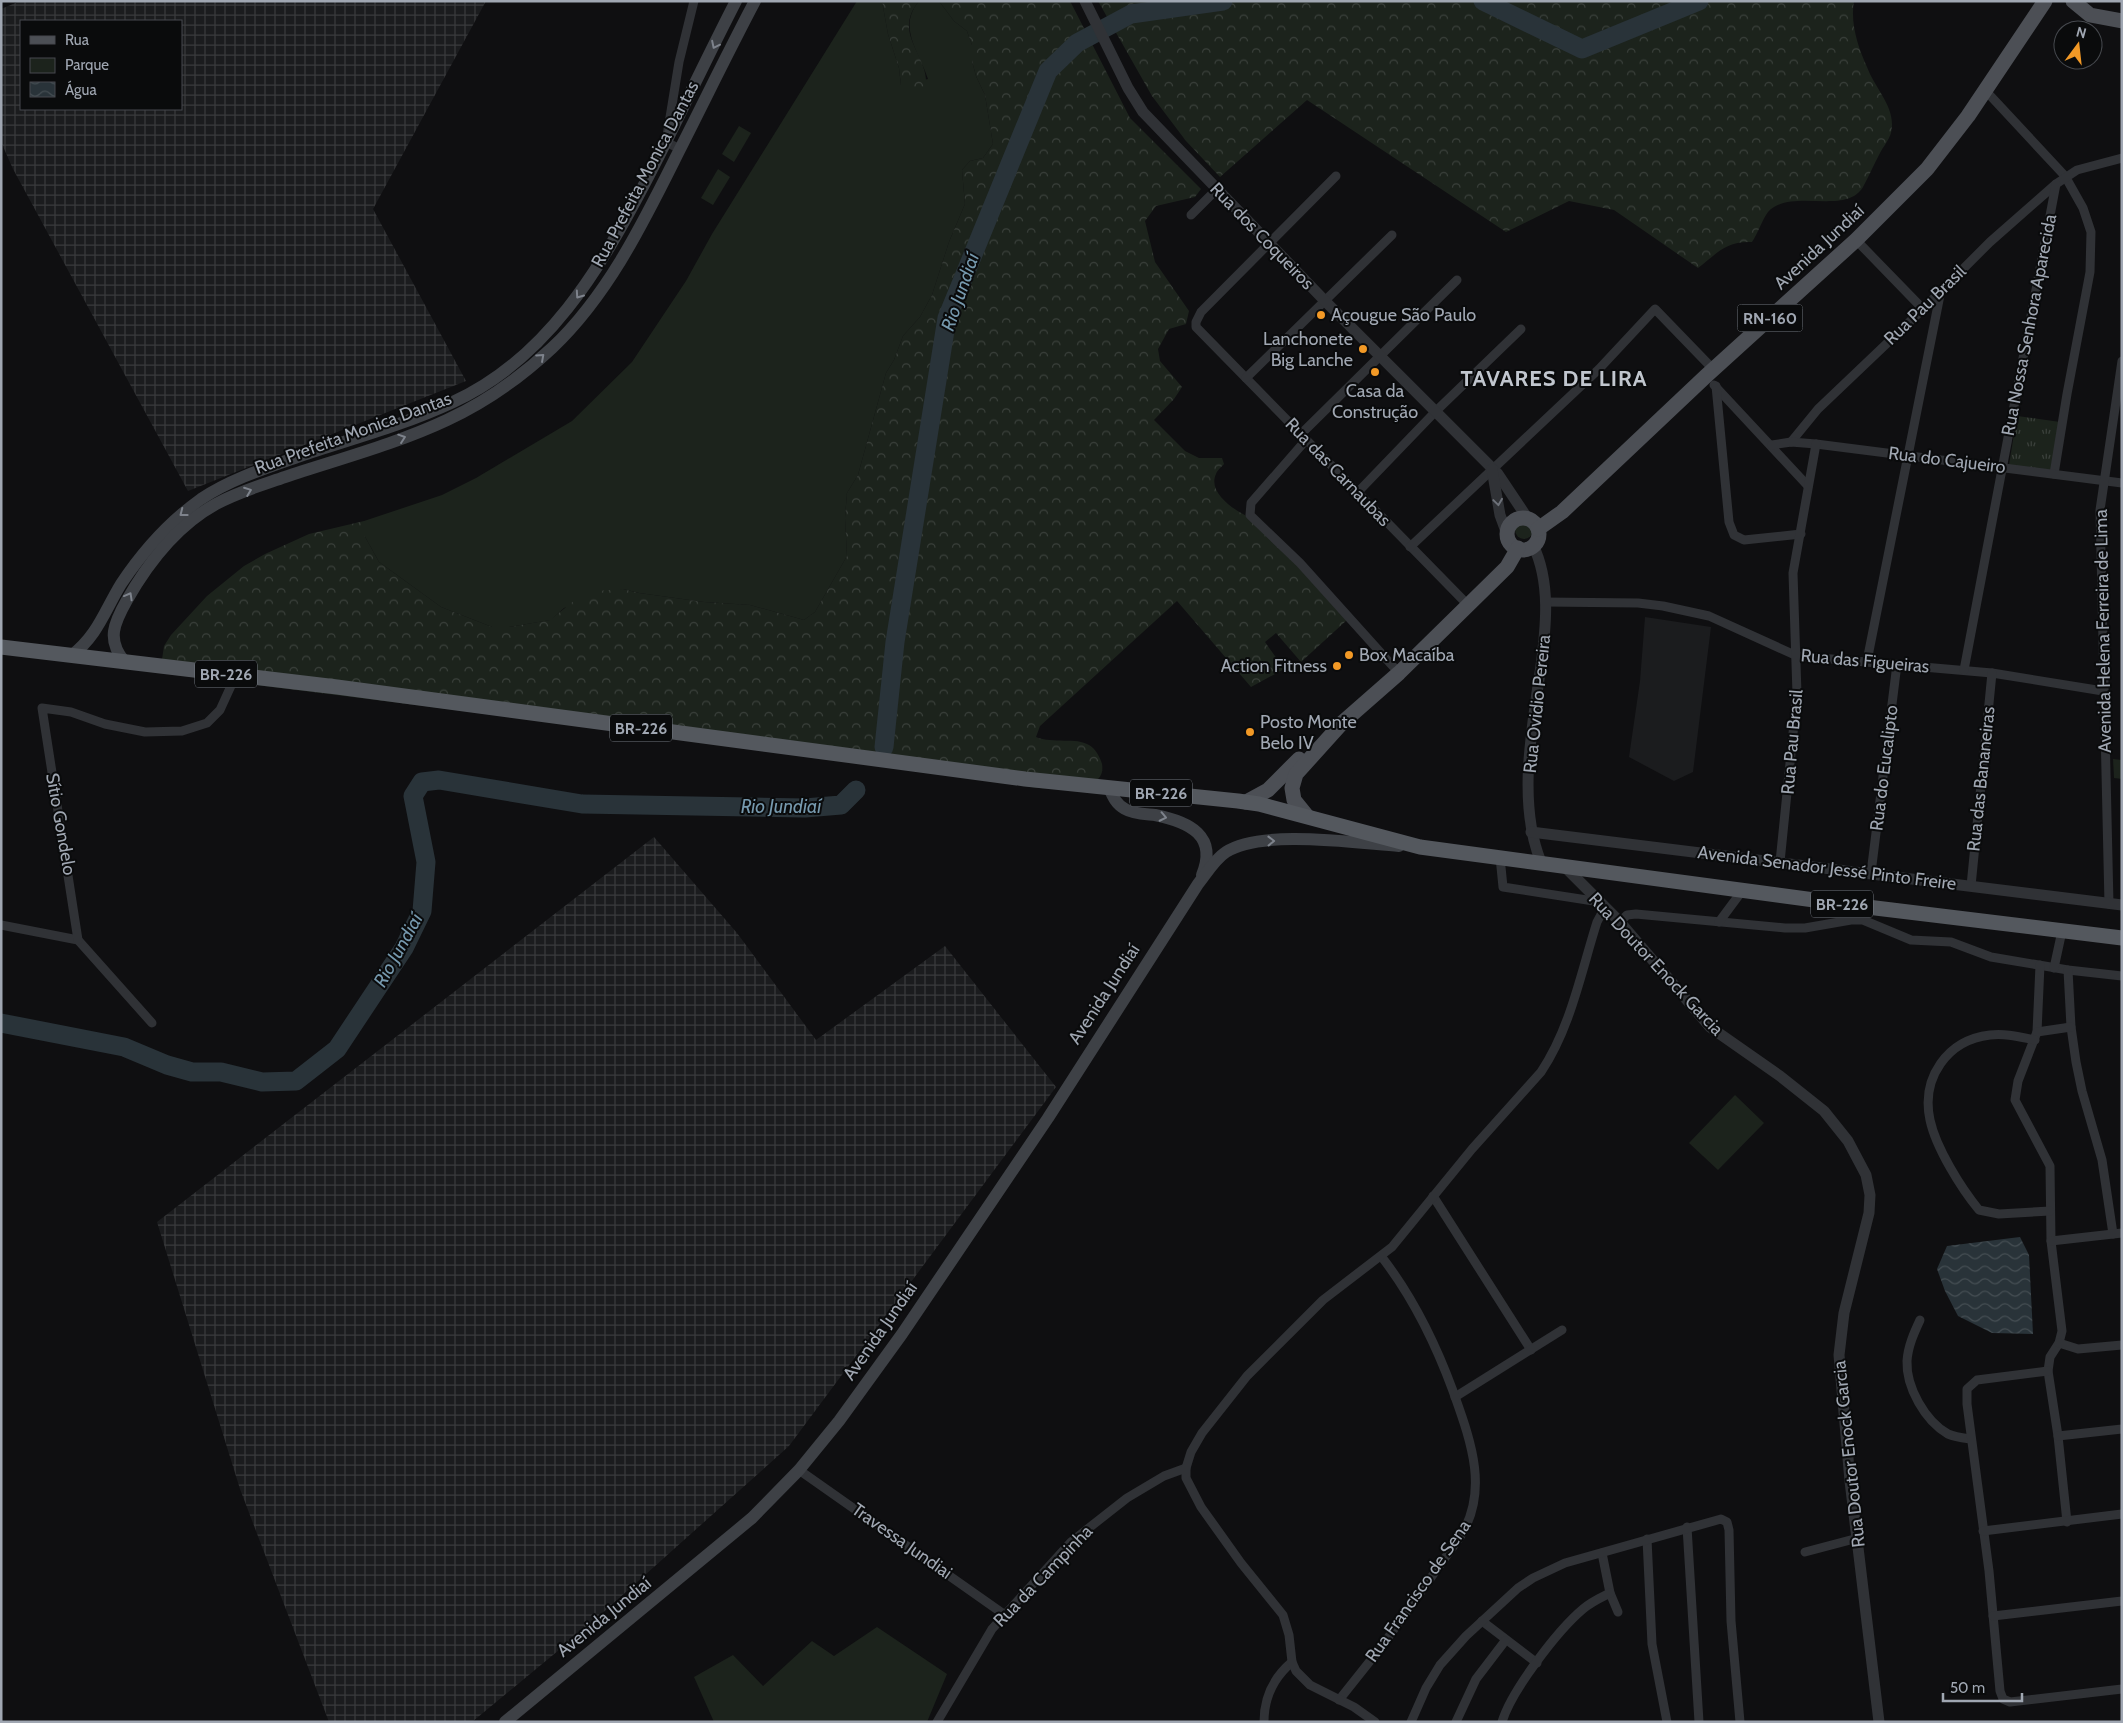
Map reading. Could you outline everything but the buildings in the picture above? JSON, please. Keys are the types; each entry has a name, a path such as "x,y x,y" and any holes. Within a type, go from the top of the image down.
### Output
{"highway":[{"name":"BR-226","path":"1,647 548,714 831,755 1109,788 1246,802 1307,816 1420,847 1742,890 1859,913 2122,938"}],"main road":[{"name":"Rua Prefeita Monica Dantas","path":"71,656 90,639 120,586 138,559 164,529 181,514 221,487 266,468 419,416 454,402 484,386 519,360 574,302 596,271 666,142 736,1"},
{"name":"Rua Prefeita Monica Dantas","path":"125,662 117,653 113,641 117,623 139,578 186,526 216,504 267,483 434,426 487,399 530,368 573,326 596,298 654,201 755,1"},
{"name":"Avenida Jundiaí","path":"1533,524 1562,512 1712,377 1856,240 1927,169 1946,148 2045,1"},
{"path":"2073,1 2090,15 2122,21"},
{"name":"RN-160","path":"1507,534 1513,522 1519,518 1533,524"},
{"path":"1507,534 1510,543 1518,548 1526,549 1533,546 1538,537 1533,524"},
{"path":"1246,802 1268,790 1305,753 1324,740 1399,672 1508,567 1518,548"},
{"path":"103,619 117,623"},
{"path":"1307,816 1294,800 1293,782 1296,774 1316,753 1324,740"},
{"name":"Avenida Jundiaí","path":"1109,788 1114,800 1127,810 1173,819 1198,833 1206,841 1208,854 1198,884"},
{"name":"Avenida Jundiaí","path":"505,1722 752,1518 799,1470 839,1421 902,1334 1048,1118 1198,884 1224,853 1242,844 1257,841 1306,840 1420,847"}],"street":[{"path":"680,149 666,142 679,62 694,1"},
{"name":"Rua dos Coqueiros","path":"1088,6 1128,88 1144,112 1216,190 1324,301 1492,469 1510,489 1533,524"},
{"path":"1985,90 2065,176 2076,194 2088,222 2092,257 2054,474"},
{"name":"Rua Pau Brasil","path":"1792,442 1818,409 1924,309 1941,289 2065,176 2090,164 2122,158"},
{"path":"1270,244 1336,176"},
{"name":"Rua Nossa Senhora Aparecida","path":"2003,467 2056,184"},
{"path":"1191,215 1216,190"},
{"path":"1246,378 1392,235"},
{"path":"1856,240 1924,309"},
{"name":"Rua das Carnaubas","path":"1270,244 1198,316 1196,327 1468,605"},
{"path":"1399,672 1300,563 1253,518 1249,511 1254,498 1303,437 1379,356 1458,280"},
{"path":"1867,661 1941,289"},
{"path":"1410,547 1512,452 1571,393 1599,369 1656,308 1712,377 1808,486"},
{"path":"1357,493 1435,412 1521,329"},
{"name":"Avenida Helena Ferreira de Lima","path":"2109,904 2100,510 2122,361"},
{"path":"1712,377 1729,522 1733,534 1738,539 1744,540 1802,534"},
{"name":"Rua do Cajueiro","path":"1772,446 1792,442 1816,444 2122,483"},
{"name":"Rua Pau Brasil","path":"1780,862 1795,729 1797,656 1793,572 1795,553 1802,534 1816,444"},
{"path":"1964,670 2003,467"},
{"path":"1492,469 1500,515 1507,534"},
{"name":"Rua Ovidio Pereira","path":"1533,546 1542,573 1545,602 1544,640 1529,758 1531,832 1541,862"},
{"name":"Rua das Figueiras","path":"1545,602 1638,603 1686,610 1731,625 1797,656 1992,673 2103,691"},
{"name":"Rua do Eucalipto","path":"1871,873 1897,664"},
{"name":"Rua das Bananeiras","path":"1970,886 1992,673"},
{"name":"Sítio Gondelo","path":"78,940 42,708 71,712 105,724 145,732 182,731 207,724 220,710 236,675"},
{"name":"Avenida Senador Jessé Pinto Freire","path":"1531,832 2122,905"},
{"path":"1375,1722 1362,1712 1310,1685 1292,1662 1289,1635 1282,1615 1241,1563 1201,1507 1186,1478 1186,1468 1191,1452 1202,1433 1247,1376 1316,1306 1381,1256 1401,1237 1433,1196 1541,1072 1550,1057 1567,1019 1596,922 1603,905 1503,887 1500,857"},
{"name":"Rua Doutor Enock Garcia","path":"1564,866 1620,922 1710,1027 1780,1076 1824,1111 1848,1141 1866,1175 1870,1204 1844,1313 1839,1356 1843,1411 1879,1722"},
{"path":"1719,922 1742,890"},
{"path":"1620,922 1628,915 1636,914 1805,928 1859,913 1912,940 1951,942 1991,957 2054,968 2122,976"},
{"path":"1,925 78,940 152,1023"},
{"path":"2054,968 2062,931"},
{"path":"2040,965 2036,1036 2018,1081 2015,1100 2050,1166 2052,1241 2062,1326 2059,1343 2050,1357 2048,1370 2058,1436 2066,1522"},
{"path":"2052,1241 2117,1234 2102,1160 2082,1091 2071,1027 2068,970"},
{"path":"2050,1211 1999,1214 1979,1210 1952,1169 1938,1141 1928,1111 1932,1079 1940,1062 1954,1048 1974,1038 1990,1034 2036,1036 2071,1027"},
{"path":"1433,1196 1531,1350"},
{"name":"Rua Francisco de Sena","path":"1339,1700 1382,1646 1460,1538 1470,1518 1475,1496 1475,1467 1471,1444 1433,1338 1396,1275 1381,1256"},
{"path":"1920,1320 1911,1340 1908,1357 1908,1375 1912,1388 1925,1411 1939,1428 1949,1434 1970,1439"},
{"path":"1455,1397 1562,1330"},
{"path":"2059,1343 2078,1349 2122,1345"},
{"path":"2048,1370 1991,1376 1970,1384 1967,1396 1970,1439 1994,1616 2000,1691 2004,1700 2026,1701 2122,1689"},
{"path":"2058,1436 2122,1429"},
{"name":"Rua da Campinha","path":"937,1722 948,1700 960,1685 983,1641 1082,1532 1144,1488 1164,1476 1186,1468"},
{"name":"Travessa Jundiai","path":"799,1470 1005,1615"},
{"path":"1983,1531 2122,1514"},
{"path":"1411,1722 1426,1688 1440,1665 1482,1621 1518,1588 1533,1578 1565,1563 1721,1518 1727,1522 1730,1530 1731,1621 1740,1722"},
{"path":"1687,1527 1698,1722"},
{"path":"1805,1552 1858,1538"},
{"path":"1647,1539 1652,1644 1667,1722"},
{"path":"1602,1553 1610,1593 1618,1612"},
{"path":"1502,1722 1512,1699 1537,1664 1582,1610 1610,1593"},
{"path":"1994,1616 2122,1601"},
{"path":"1482,1621 1537,1664"},
{"path":"1456,1722 1476,1679 1506,1641"},
{"path":"1264,1722 1266,1700 1272,1686 1279,1674 1292,1662"}],"shaded area":[{"path":"20,1 486,1 373,209 466,381 188,491 13,169 1,142 1,9"},
{"path":"1645,617 1711,627 1693,772 1674,781 1629,757 1640,681"},
{"path":"654,837 737,933 816,1040 945,946 1056,1087 789,1446 588,1626 472,1722 329,1722 240,1489 157,1222"}],"green space":[{"path":"857,1 882,1 888,34 899,68 901,85 928,79 912,40 910,20 919,1 939,1 954,21 967,31 972,45 972,61 976,76 985,95 993,144 983,158 970,161 962,170 965,204 949,242 932,295 920,317 903,336 894,360 886,373 858,475 847,493 845,518 847,556 815,612 804,620 750,605 704,602 623,589 564,608 551,620 509,627 492,627 441,607 379,562 364,535 364,521 442,495 476,478 572,421 632,362 686,281 712,234"},
{"path":"882,1 919,1 911,14 909,25 911,36 924,68 926,79 925,92 913,91 901,85 899,68 888,34"},
{"path":"939,1 1070,1 1130,118 1201,189 1195,197 1156,206 1145,221 1155,262 1189,311 1186,324 1169,329 1158,349 1160,361 1182,387 1174,399 1154,420 1185,451 1199,458 1222,458 1224,464 1219,469 1214,482 1221,497 1235,509 1257,521 1347,620 1301,662 1276,633 1265,642 1284,669 1251,687 1177,601 1040,726 1036,737 1050,740 1078,741 1091,746 1099,756 1102,764 1101,774 1096,781 1078,788 1067,789 1038,788 769,749 160,673 164,646 171,635 207,596 244,566 309,534 364,521 364,535 379,562 441,607 492,627 509,627 550,620 580,596 596,591 623,589 704,602 750,605 804,620 815,612 847,556 845,518 847,493 858,475 886,373 894,360 903,336 920,317 932,295 949,242 965,204 962,170 970,161 983,158 993,144 985,95 976,76 972,61 972,45 967,31 954,21"},
{"path":"1098,1 1854,1 1853,18 1858,43 1871,75 1891,115 1891,133 1863,187 1855,195 1844,200 1790,202 1778,205 1768,212 1752,242 1728,246 1698,268 1614,210 1569,201 1506,232 1307,100 1220,177 1186,141 1152,96"},
{"path":"739,126 751,133 734,162 722,154"},
{"path":"718,169 730,177 713,205 701,198"},
{"path":"2017,416 2060,422 2052,470 2009,465"},
{"path":"1524,521 1530,524 1533,530 1530,536 1524,539 1518,536 1515,530 1518,524"},
{"path":"2113,759 2122,760 2122,779 2114,778"},
{"path":"1735,1095 1764,1123 1718,1170 1689,1143"},
{"path":"877,1627 947,1674 927,1722 714,1722 694,1677 733,1655 763,1686 812,1641 834,1656"}],"water":[{"path":"2020,1237 2029,1255 2033,1334 1992,1333 1958,1316 1945,1291 1937,1269 1947,1246"}],"waterway":[{"name":"Rio Jundiaí","path":"884,747 895,642 947,318 1048,71 1077,43 1131,14 1223,1"},
{"name":"Rio Jundiaí","path":"1483,1 1582,49 1699,1"},
{"name":"Rio Jundiaí","path":"1,1023 124,1047 167,1065 192,1072 221,1072 262,1082 296,1081 337,1049 404,948 422,911 426,862 413,796 422,782 439,780 582,804 805,808 841,805 856,790"}],"place":[{"name":"Açougue São Paulo","path":"1321,315"},
{"name":"Lanchonete Big Lanche","path":"1363,349"},
{"name":"Casa da Construção","path":"1375,372"},
{"name":"Box Macaíba","path":"1349,655"},
{"name":"Action Fitness","path":"1337,666"},
{"name":"Posto Monte Belo IV","path":"1250,732"}],"district":[{"name":"TAVARES DE LIRA","path":"1554,378"}]}
